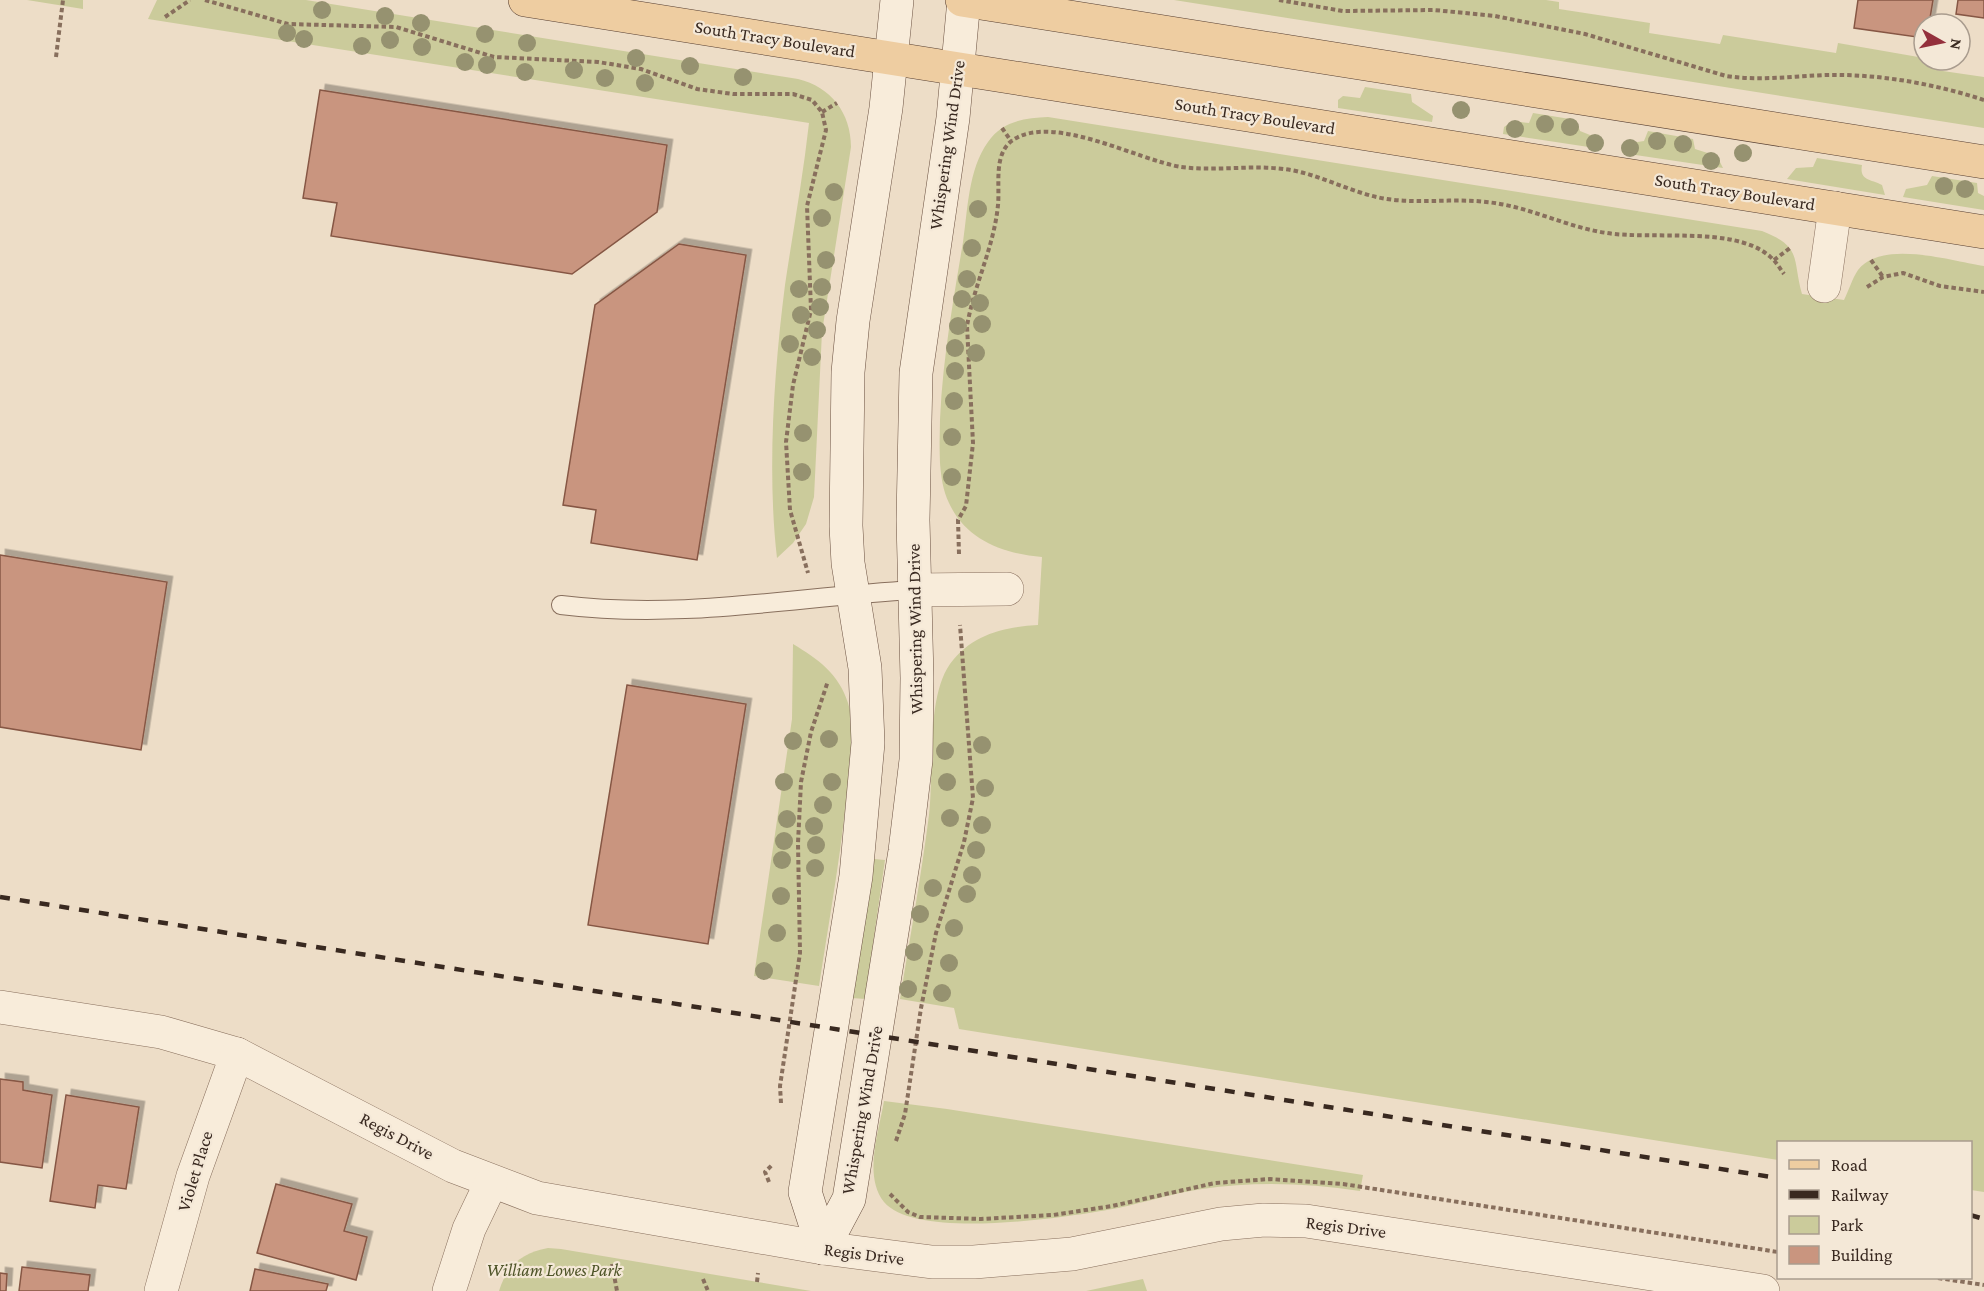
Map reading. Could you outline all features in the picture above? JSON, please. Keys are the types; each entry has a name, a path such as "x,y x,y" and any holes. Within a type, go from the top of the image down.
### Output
{"main road":[{"name":"South Tracy Boulevard","path":"525,0 1984,232"},
{"path":"964,0 1984,162"}],"street":[{"path":"823,1248 806,1192 856,876 868,743 865,668 848,563 844,490 848,372 897,0"},
{"name":"Whispering Wind Drive","path":"823,1248 849,1199 905,851 916,760 913,451 916,373 958,69 964,0"},
{"path":"1824,286 1835,208"},
{"path":"915,590 1007,589"},
{"name":"Regis Drive","path":"0,1007 160,1032 237,1054 491,1183 537,1198 823,1248 932,1262 974,1262 1072,1254 1221,1224 1263,1220 1306,1221 1763,1291"},
{"name":"Violet Place","path":"161,1291 193,1176 237,1054"},
{"path":"449,1291 469,1230 491,1183"}],"lane":[{"path":"561,605 607,610 678,612 854,593 915,590"}],"path":[{"path":"56,57 63,0"},
{"path":"165,17 190,0"},
{"path":"205,0 288,24 410,29 458,47 494,57 582,60 621,65 641,69 682,86 715,92 793,94 812,100 822,112 826,138 810,188 806,226 811,309 789,404 786,442 790,510 794,531 799,535 814,597"},
{"path":"1279,0 1343,11 1434,10 1495,16 1585,34 1681,65 1726,76 1750,79 1830,75 1869,78 1918,84 1984,100"},
{"path":"822,112 837,103"},
{"path":"1002,128 1011,141"},
{"path":"958,520 966,506 973,443 968,326 970,309 992,241 998,205 1000,158 1011,141 1035,132 1076,136 1180,166 1210,169 1257,167 1293,171 1386,199 1486,202 1509,205 1535,211 1572,227 1607,234 1702,236 1724,240 1761,250 1774,260 1784,274"},
{"path":"1774,260 1791,248"},
{"path":"1871,260 1883,277"},
{"path":"1867,287 1883,277 1903,273 1940,286 1984,292"},
{"path":"892,1147 905,1114 921,1008 936,933 970,818 973,778 961,652"},
{"path":"783,1113 780,1086 800,953 798,843 801,782 816,711 832,673"},
{"path":"768,1179 765,1172 777,1159"},
{"path":"883,1201 890,1194 887,1188"},
{"path":"612,1264 617,1291"},
{"path":"703,1279 708,1291"},
{"path":"1945,1279 1984,1285"}],"green space":[{"path":"27,0 83,0 83,9"},
{"path":"157,0 306,0 798,79 820,88 829,95 843,113 851,147 822,332 814,497 806,524 793,543 777,558 772,491 773,422 785,285 809,123 148,19"},
{"path":"1174,0 1546,0 1559,2 1559,9 1650,23 1649,33 1720,44 1723,35 1836,53 1838,43 1912,56 1912,72 1950,72 1984,77 1984,128"},
{"path":"1365,87 1411,94 1412,102 1433,116 1432,122 1338,108 1338,100 1343,96 1360,98"},
{"path":"1533,113 1576,120 1580,131 1600,139 1602,149 1503,134 1504,127 1513,121 1529,123"},
{"path":"1048,117 1762,231 1784,243 1794,255 1802,294 1844,300 1858,270 1869,261 1883,256 1918,254 1984,266 1984,1192 1972,1190 1972,1141 1777,1141 1777,1160 959,1029 954,1008 900,999 929,815 932,736 937,696 942,678 959,654 979,639 1001,630 1038,625 1042,557 1000,548 976,536 965,527 949,503 940,463 941,408 946,352 970,190 976,165 988,142 1000,129 1031,118"},
{"path":"1648,131 1693,139 1695,149 1717,156 1723,168 1622,153 1625,144 1644,141"},
{"path":"1817,158 1862,165 1864,177 1882,185 1885,195 1787,179 1796,168 1813,167"},
{"path":"1932,176 1977,183 1978,193 1984,196 1984,210 1903,197 1906,189 1927,185"},
{"path":"793,644 826,668 839,684 848,703 852,728 843,825 819,986 754,976 792,719"},
{"path":"874,859 885,860 865,999 852,998"},
{"path":"884,1101 1363,1175 1360,1191 1301,1185 1222,1186 1170,1195 1118,1208 1066,1216 995,1223 928,1221 902,1214 884,1202 878,1191 873,1167"},
{"name":"William Lowes Park","path":"548,1248 811,1291 499,1291 511,1267 530,1253"},
{"path":"1143,1279 1147,1291 1086,1291"}],"building":[{"path":"1858,0 1933,0 1931,12 1912,12 1912,36 1854,28"},
{"path":"1958,0 1984,0 1984,18 1972,16 1972,12 1956,12"},
{"path":"320,90 667,145 657,212 572,274 331,236 337,203 303,198"},
{"path":"679,244 746,255 697,560 591,543 596,510 563,505 595,305"},
{"path":"0,555 167,582 141,750 0,727"},
{"path":"627,685 746,704 708,944 588,925"},
{"path":"0,1079 23,1082 23,1090 52,1095 42,1168 0,1162"},
{"path":"66,1095 139,1107 126,1189 98,1185 95,1208 50,1201"},
{"path":"276,1184 352,1204 344,1231 367,1237 356,1280 257,1253"},
{"path":"22,1267 90,1275 88,1291 19,1291"},
{"path":"255,1269 328,1284 326,1291 250,1291"},
{"path":"0,1273 7,1274 6,1291 0,1291"}],"railway":[{"path":"0,897 1777,1178"},
{"path":"1972,1216 1984,1219"}]}
